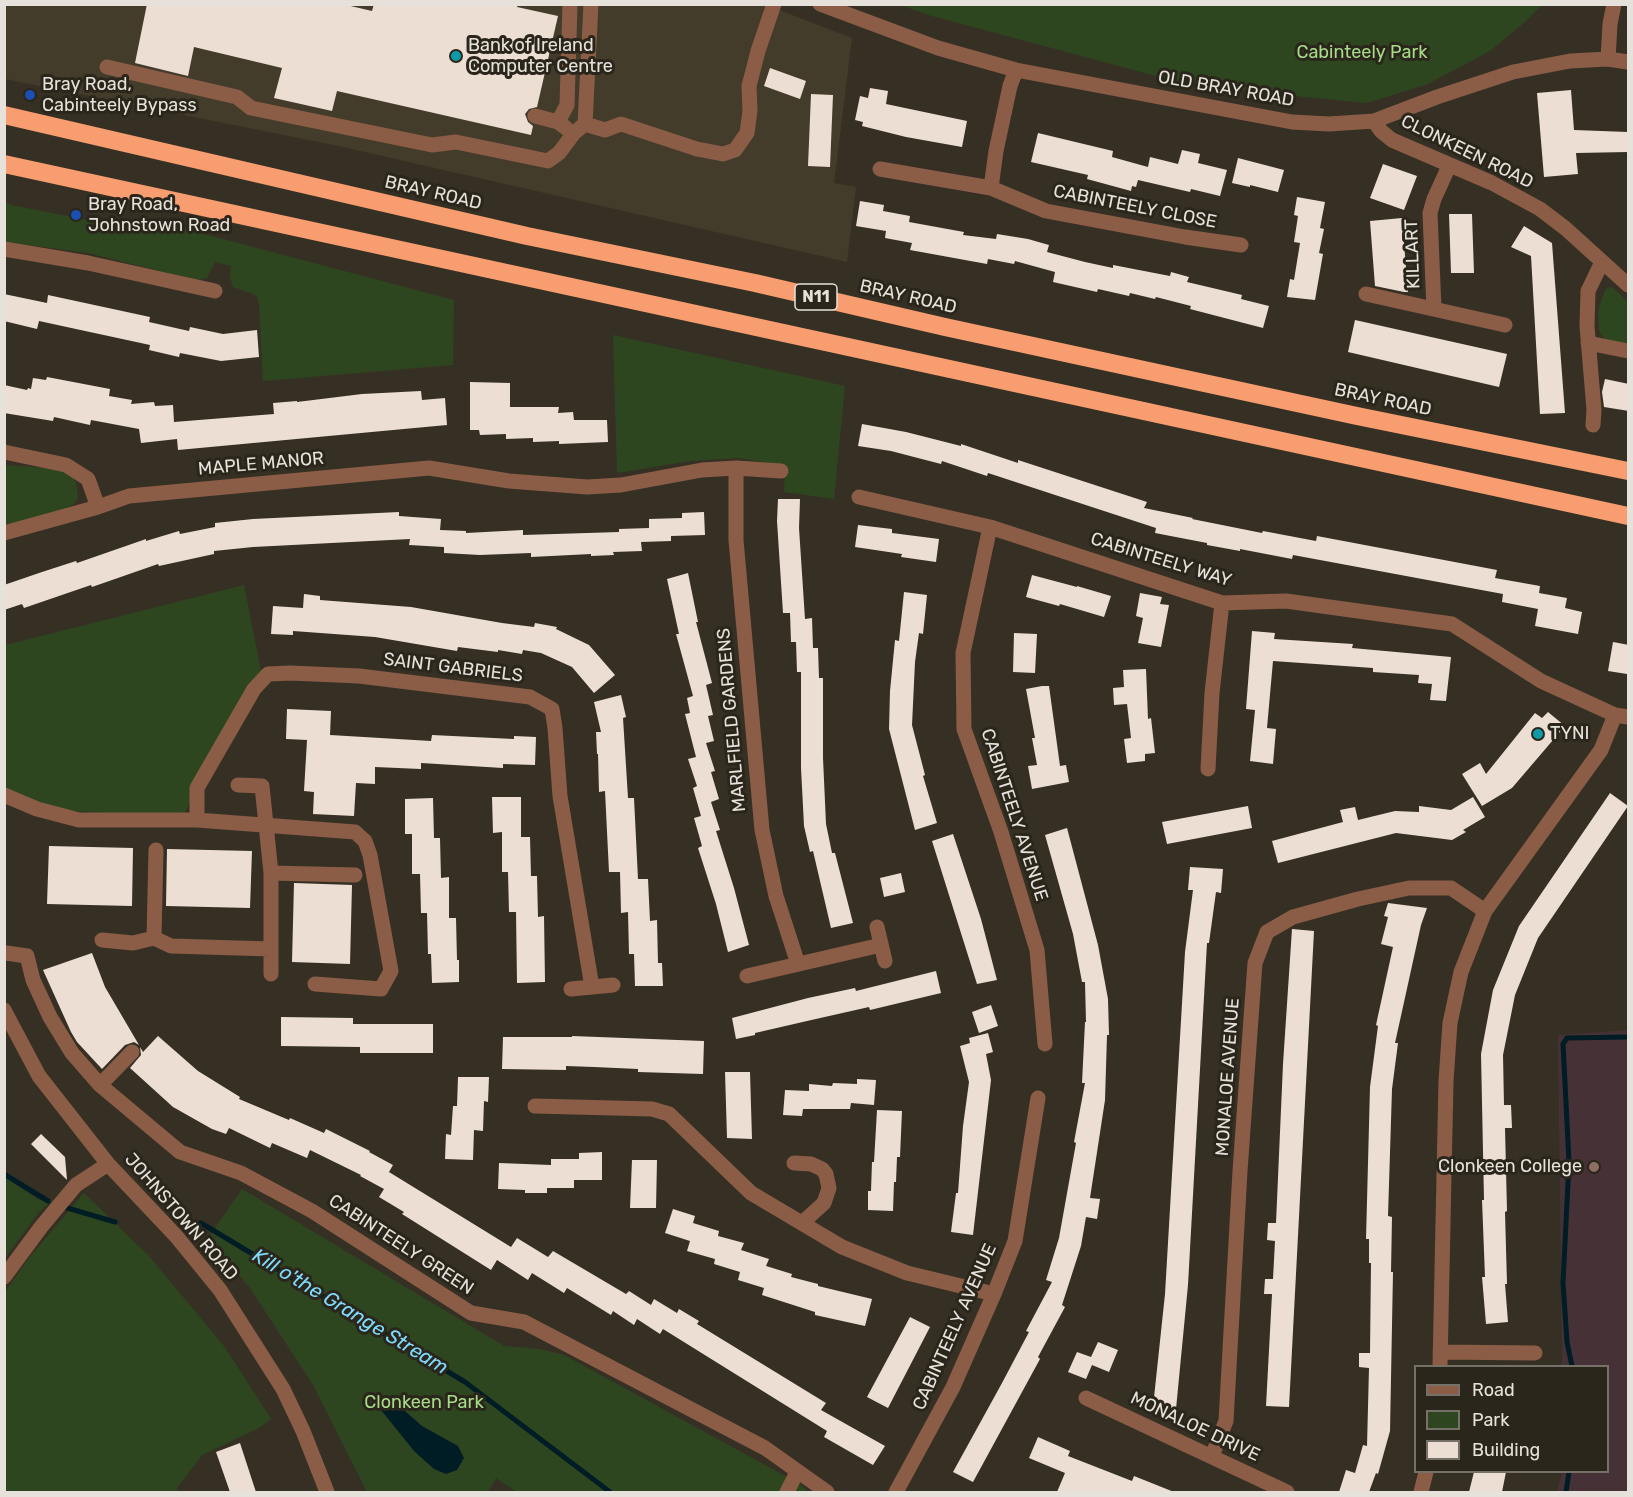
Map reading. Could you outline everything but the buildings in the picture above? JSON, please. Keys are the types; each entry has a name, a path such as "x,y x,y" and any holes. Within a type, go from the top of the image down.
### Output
{"highway":[{"name":"BRAY ROAD","path":"4,115 526,236 755,283 945,327 1334,411 1629,471"},
{"name":"N11","path":"4,164 1629,516"}],"street":[{"path":"558,122 567,105 570,4"},
{"path":"107,67 237,97 251,108 432,145 456,142 548,161 559,153 579,129 591,4"},
{"path":"535,116 579,129 604,130 621,124 697,149 723,154 735,150 747,133 750,111 749,86 774,4"},
{"name":"OLD BRAY ROAD","path":"820,4 938,48 1016,70 1292,122 1329,124 1374,121 1437,97 1514,72 1570,61 1608,59 1629,62"},
{"path":"1608,59 1610,24 1614,4"},
{"path":"990,188 1008,97 1016,70"},
{"name":"CLONKEEN ROAD","path":"1374,121 1392,140 1492,183 1539,209 1629,285"},
{"name":"KILLART","path":"1434,309 1430,213 1449,165"},
{"name":"CABINTEELY CLOSE","path":"880,169 990,188 1046,211 1241,245"},
{"path":"4,249 88,262 215,291"},
{"path":"1593,425 1594,410 1588,343 1588,291 1602,262"},
{"name":"KILLART","path":"1366,294 1505,325"},
{"path":"1588,343 1629,351"},
{"path":"4,452 66,465 88,479 98,507"},
{"name":"MAPLE MANOR","path":"4,533 129,496 429,468 509,481 587,487 621,484 702,470 736,468"},
{"path":"736,468 782,471"},
{"name":"MARLFIELD GARDENS","path":"736,468 736,540 762,830 776,897 798,964"},
{"name":"CABINTEELY WAY","path":"859,497 990,527 1222,603 1286,601 1452,624 1541,681 1622,716"},
{"name":"CABINTEELY AVENUE","path":"990,527 963,653 964,729 1001,832 1037,950 1045,1044"},
{"path":"1209,769 1212,693 1222,603"},
{"name":"SAINT GABRIELS","path":"197,820 197,788 254,689 268,674 359,676 530,697 552,709 560,796 592,987"},
{"path":"1535,1353 1440,1359 1443,1170 1450,1023 1461,972 1485,911 1601,750 1622,716"},
{"path":"238,785 262,786 271,873 271,974"},
{"path":"4,795 37,809 79,820 197,820 355,832 365,840 368,848 391,971 381,989 315,984"},
{"path":"154,938 156,850"},
{"path":"271,873 355,875"},
{"name":"MONALOE AVENUE","path":"1212,1456 1226,1421 1240,1171 1255,963 1267,932 1293,917 1409,888 1451,888 1485,911"},
{"path":"747,976 798,964 883,953 877,927"},
{"path":"102,940 133,944 154,938 171,946 271,949"},
{"name":"CABINTEELY GREEN","path":"6,953 27,956 33,980 50,1017 72,1053 96,1080 180,1152 242,1173 312,1211 471,1313 524,1322 765,1448 828,1492"},
{"path":"571,989 613,985"},
{"name":"JOHNSTOWN ROAD","path":"4,1010 39,1076 108,1164 176,1236 220,1290 283,1389 303,1431 327,1492"},
{"path":"96,1080 132,1052"},
{"name":"CABINTEELY AVENUE","path":"896,1492 953,1387 1015,1241 1038,1098"},
{"path":"536,1106 652,1109 669,1114 751,1193 842,1247 907,1273 994,1294"},
{"path":"794,1163 811,1164 822,1169 826,1174 828,1188 824,1203 802,1223"},
{"path":"4,1277 76,1185 108,1164"},
{"name":"MONALOE DRIVE","path":"1086,1398 1287,1492"},
{"path":"787,1492 797,1472"},
{"path":"1421,1492 1426,1473"}],"shaded area":[{"path":"4,5 766,5 852,38 834,183 856,187 847,262 343,147 5,79"},
{"name":"Clonkeen College","path":"1628,1030 1628,1492 1557,1492 1562,1473 1609,1473 1609,1365 1562,1365 1558,1035"}],"green space":[{"name":"Cabinteely Park","path":"900,5 1542,5 1490,51 1428,84 1367,103 1274,94 1171,80 932,16"},
{"path":"5,202 98,222 147,219 454,300 453,365 263,381 259,304 257,297 253,294 233,287 230,277 231,266 215,262 207,278 196,280 88,253 5,242"},
{"path":"1609,287 1628,302 1628,346 1606,342 1599,330 1600,304 1605,290"},
{"path":"613,335 845,386 834,499 784,492 785,466 740,458 690,461 617,473"},
{"path":"5,465 63,469 76,482 78,497 75,503 66,509 5,525"},
{"path":"244,585 262,676 185,812 163,817 63,810 5,791 5,645"},
{"path":"5,1177 39,1200 53,1200 39,1212 5,1258"},
{"name":"Clonkeen Park","path":"242,1189 504,1346 540,1349 564,1355 798,1483 807,1490 806,1492 517,1492 496,1478 488,1492 367,1492 313,1385 250,1288 208,1238"},
{"path":"84,1193 149,1256 224,1346 271,1419 259,1428 202,1455 177,1488 179,1492 5,1492 5,1292 28,1259"}],"water":[{"path":"386,1399 397,1404 422,1426 458,1446 464,1458 457,1470 446,1474 434,1469 414,1451 377,1405"}],"waterway":[{"path":"1572,1365 1567,1342 1563,1283 1569,1162 1563,1044 1567,1038 1628,1037"},
{"name":"Kill o'the Grange Stream","path":"4,1174 48,1201"},
{"name":"Kill o'the Grange Stream","path":"64,1207 115,1222"},
{"name":"Kill o'the Grange Stream","path":"201,1223 465,1382 610,1492"},
{"path":"1566,1492 1569,1473"}],"place":[{"name":"Bank of Ireland Computer Centre","path":"456,56"},
{"name":"Bray Road, Cabinteely Bypass","path":"30,95"},
{"name":"Bray Road, Johnstown Road","path":"76,215"},
{"name":"TYNI","path":"1538,734"},
{"name":"Clonkeen College","path":"1594,1167"}]}
